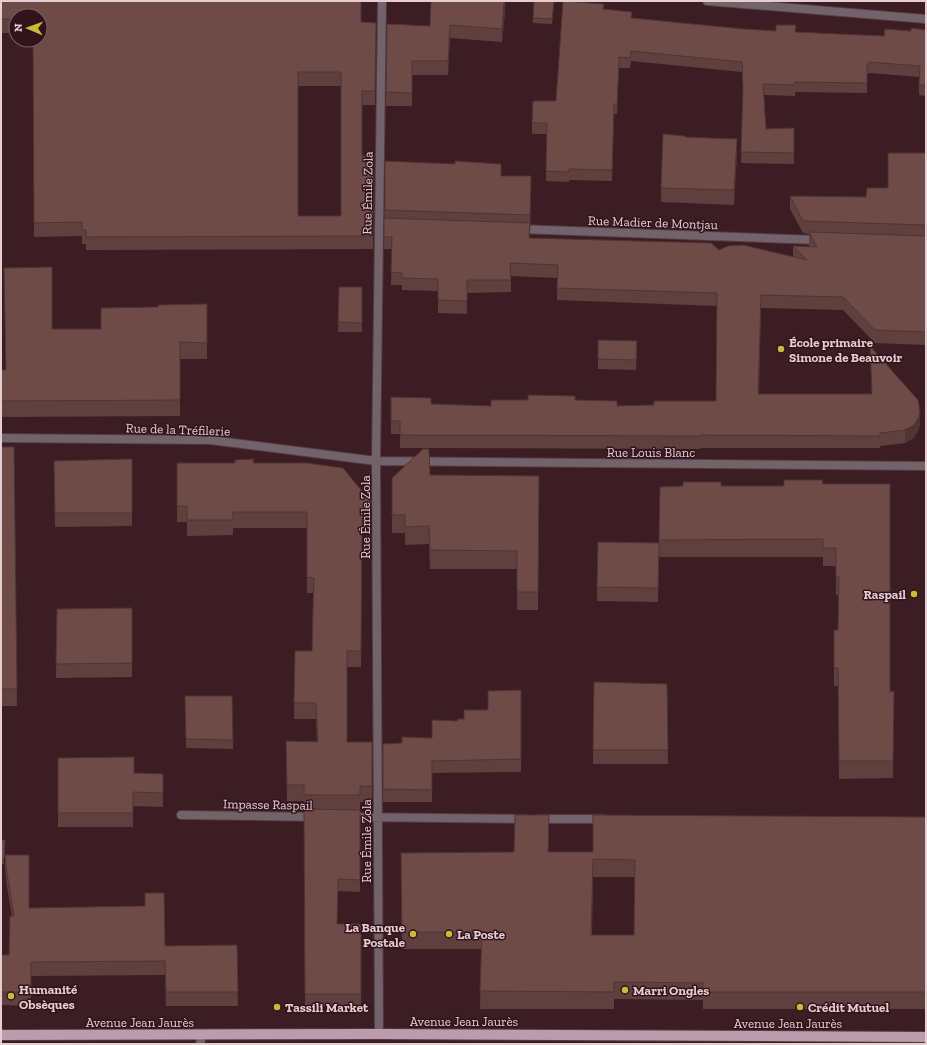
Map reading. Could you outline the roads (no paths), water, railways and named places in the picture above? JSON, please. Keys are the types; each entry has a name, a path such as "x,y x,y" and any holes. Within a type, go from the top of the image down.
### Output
{"main road":[{"name":"Avenue Jean Jaurès","path":"1,1035 201,1040 379,1034 926,1037"}],"street":[{"name":"Rue Émile Zola","path":"379,1034 376,461 382,1"},
{"path":"707,1 768,3 926,19"},
{"path":"378,225 390,225"},
{"name":"Rue Madier de Montjau","path":"509,229 830,240"},
{"name":"Rue de la Tréfilerie","path":"1,438 210,440 376,461"},
{"name":"Rue Louis Blanc","path":"376,461 926,466"},
{"name":"Impasse Raspail","path":"181,815 325,817"},
{"path":"341,817 608,819"}],"place":[{"name":"École primaire Simone de Beauvoir","path":"781,349"},
{"name":"Raspail","path":"914,594"},
{"name":"La Banque Postale","path":"413,934"},
{"name":"La Poste","path":"449,934"},
{"name":"Marri Ongles","path":"625,990"},
{"name":"Humanité Obsèques","path":"11,996"},
{"name":"Tassili Market","path":"277,1007"},
{"name":"Crédit Mutuel","path":"800,1007"}]}
